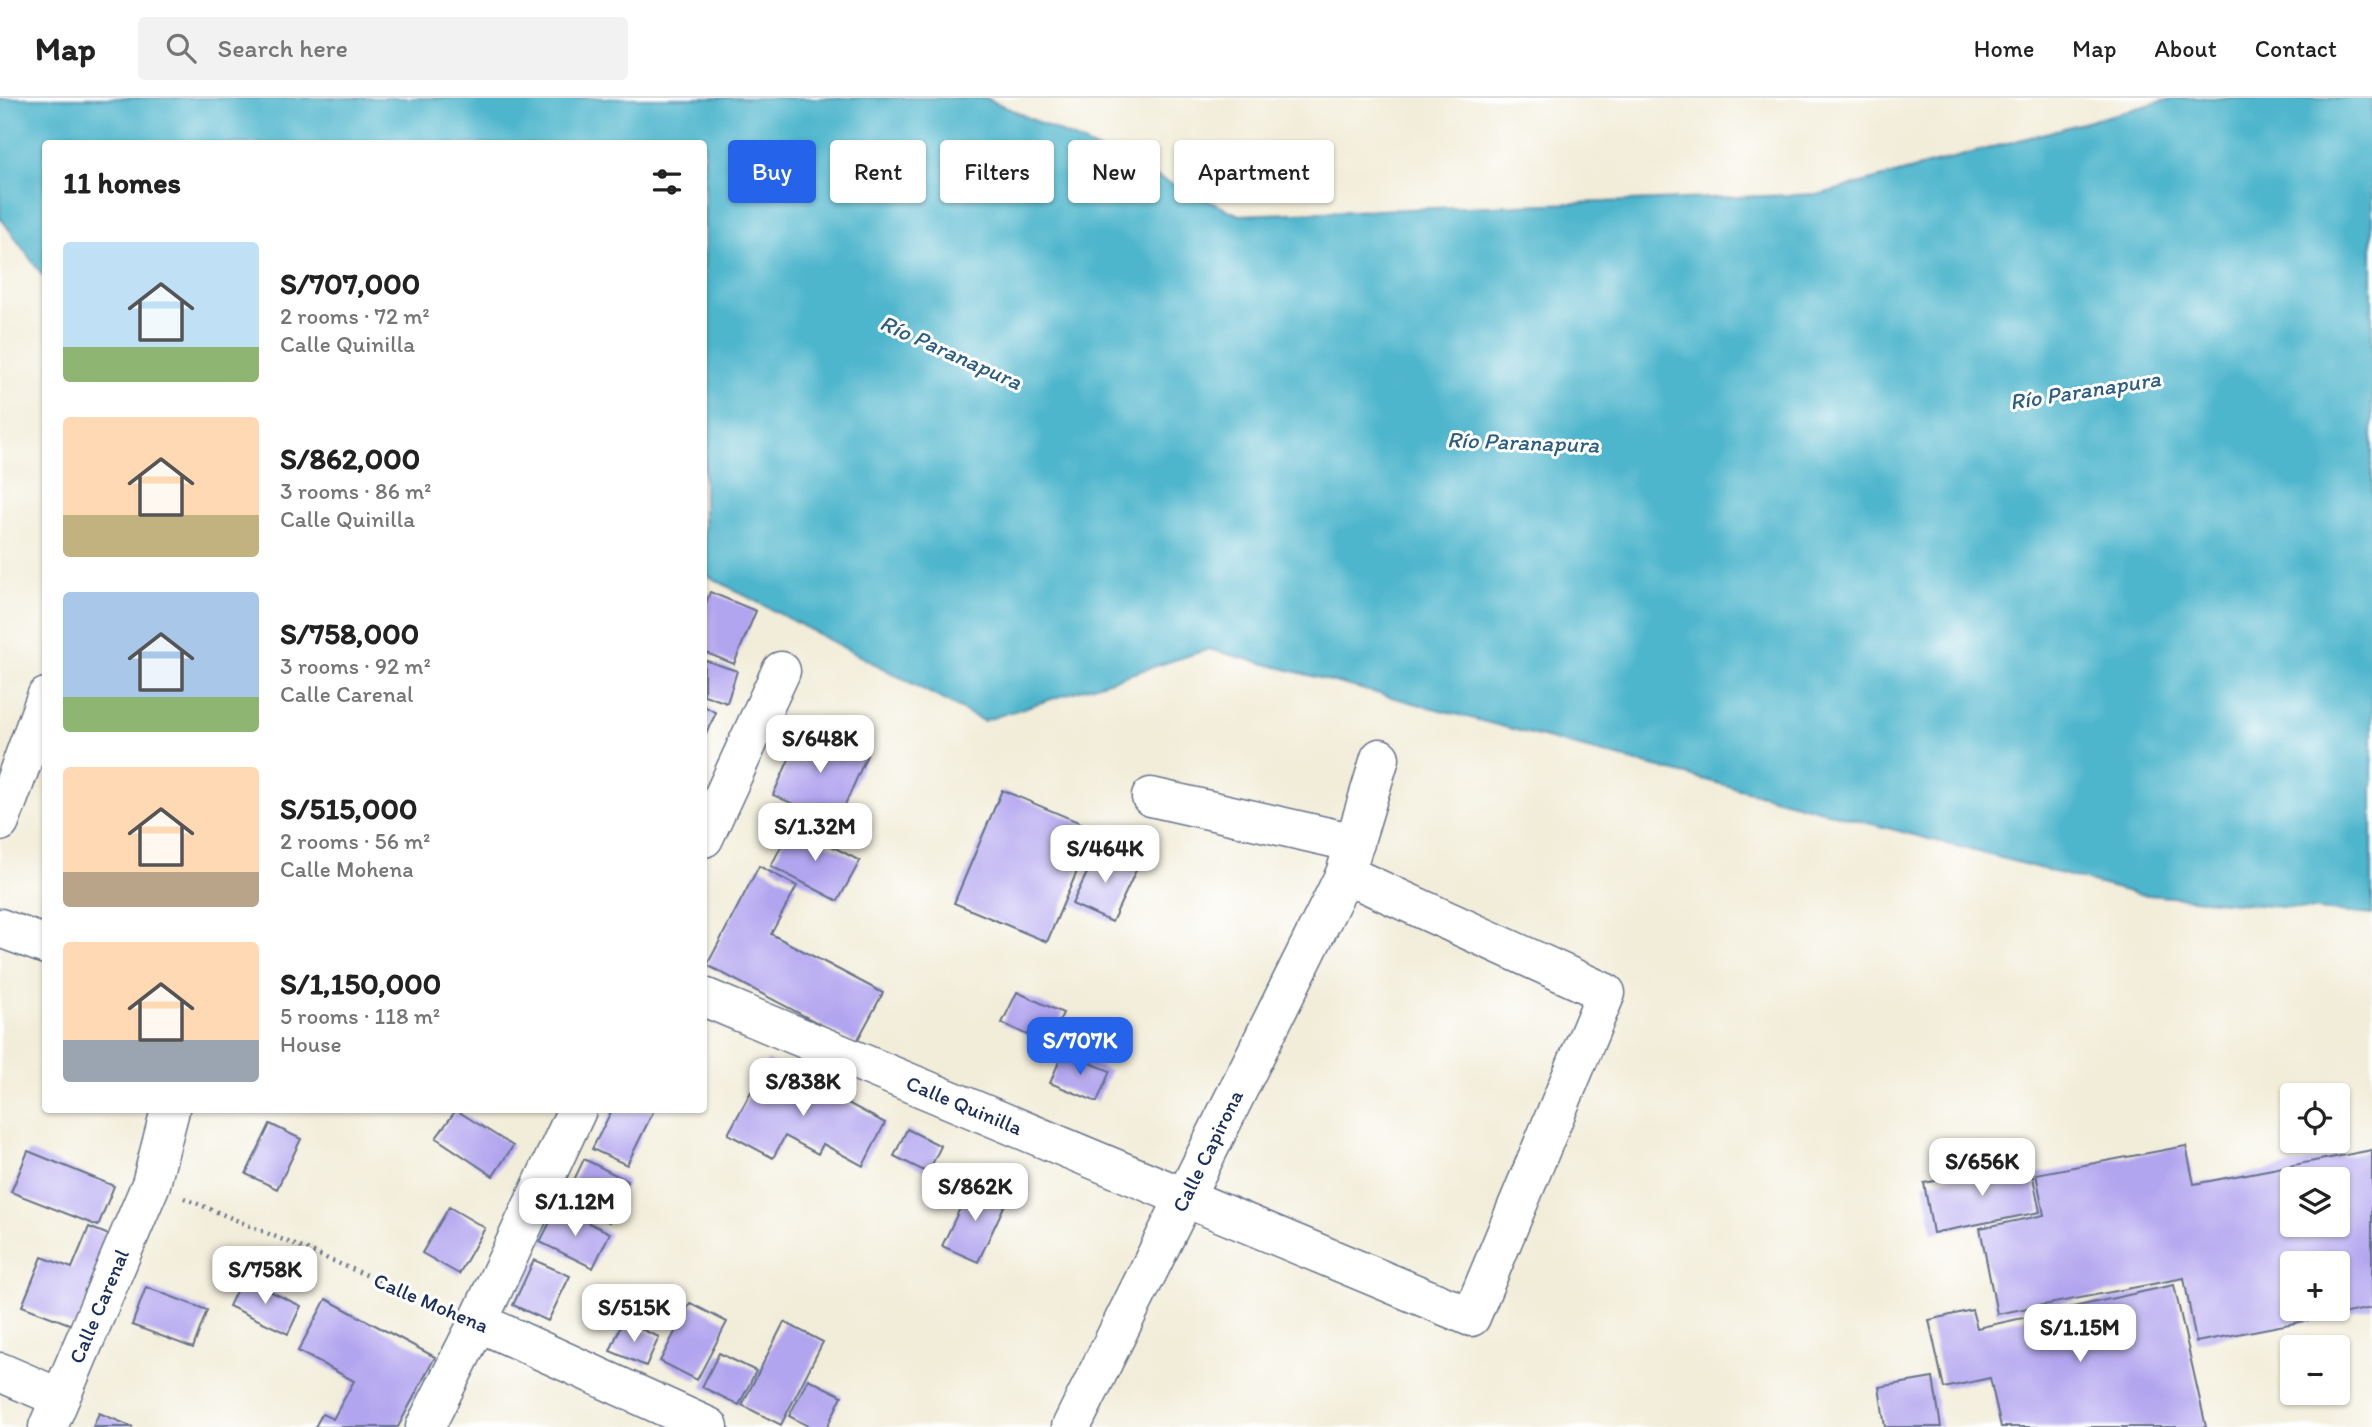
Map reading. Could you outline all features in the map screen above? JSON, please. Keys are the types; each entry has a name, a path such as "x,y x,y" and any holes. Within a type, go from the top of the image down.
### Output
{"street":[{"path":"707,831 781,671"},
{"path":"0,822 42,708"},
{"name":"Calle Capirona","path":"1071,1427 1350,858 1381,758"},
{"path":"1151,797 1350,858"},
{"name":"Calle Quinilla","path":"707,998 1471,1317 1606,993 1350,858"},
{"path":"0,928 42,944"},
{"name":"Calle Carenal","path":"54,1412 151,1184 169,1113"},
{"path":"425,1427 478,1322 576,1113"},
{"name":"Calle Mohena","path":"478,1322 709,1427"},
{"path":"0,1372 54,1412"}],"path":[{"name":"Calle Mohena","path":"151,1184 478,1322"}],"water":[{"name":"Río Paranapura","path":"0,98 986,98 1077,140 1068,140 1068,203 1160,203 1160,178 1174,185 1174,203 1213,203 1239,215 1821,194 2174,98 2372,98 2372,915 2137,894 1209,649 983,721 707,576 707,140 42,140 42,275 0,217"}],"building":[{"path":"710,592 756,611 734,664 707,653 707,600"},
{"path":"707,661 737,671 727,703 707,696"},
{"path":"707,708 716,713 707,731"},
{"path":"803,728 867,755 837,823 773,795"},
{"path":"1002,790 1095,829 1047,942 954,903"},
{"path":"792,825 860,861 838,901 771,866"},
{"path":"1099,848 1138,866 1112,922 1072,904"},
{"path":"759,866 797,886 771,934 883,993 856,1043 707,965"},
{"path":"1017,992 1063,1013 1048,1045 1002,1023"},
{"path":"1063,1052 1110,1071 1097,1102 1050,1083"},
{"path":"768,1060 885,1123 863,1166 823,1144 818,1154 785,1136 773,1158 728,1134"},
{"path":"454,1113 461,1113 513,1146 493,1176 436,1138"},
{"path":"610,1113 653,1113 627,1165 592,1149"},
{"path":"270,1124 301,1139 277,1189 246,1174"},
{"path":"907,1129 941,1146 928,1173 894,1156"},
{"path":"2186,1146 2194,1184 2280,1168 2280,1237 2350,1237 2350,1167 2283,1167 2372,1150 2372,1308 2350,1312 2350,1251 2280,1251 2280,1321 2305,1321 2196,1342 2184,1278 1997,1314 1980,1228 2044,1215 2036,1174"},
{"path":"28,1151 114,1186 98,1226 11,1192"},
{"path":"584,1159 628,1181 609,1222 564,1201"},
{"path":"2030,1163 2040,1212 1933,1233 1924,1183"},
{"path":"972,1183 1007,1200 978,1262 942,1246"},
{"path":"449,1207 485,1228 459,1274 422,1253"},
{"path":"557,1208 610,1233 593,1268 540,1242"},
{"path":"89,1227 114,1237 77,1327 22,1306 42,1257 72,1268"},
{"path":"534,1260 570,1276 548,1321 513,1305"},
{"path":"242,1278 301,1306 288,1334 229,1306"},
{"path":"2174,1285 2206,1427 2001,1427 1990,1378 1944,1388 1929,1320 1972,1310 1977,1328"},
{"path":"146,1287 207,1310 193,1348 132,1325"},
{"path":"326,1299 435,1357 398,1427 315,1427 322,1414 333,1419 354,1381 298,1351"},
{"path":"690,1303 727,1322 697,1380 660,1361"},
{"path":"623,1321 659,1337 646,1366 610,1351"},
{"path":"784,1322 823,1342 781,1425 742,1405"},
{"path":"719,1353 756,1371 739,1405 702,1387"},
{"path":"1933,1378 1941,1427 1885,1427 1879,1387"},
{"path":"808,1379 842,1396 827,1427 810,1427 789,1416"},
{"path":"99,1413 133,1427 93,1427"}]}
